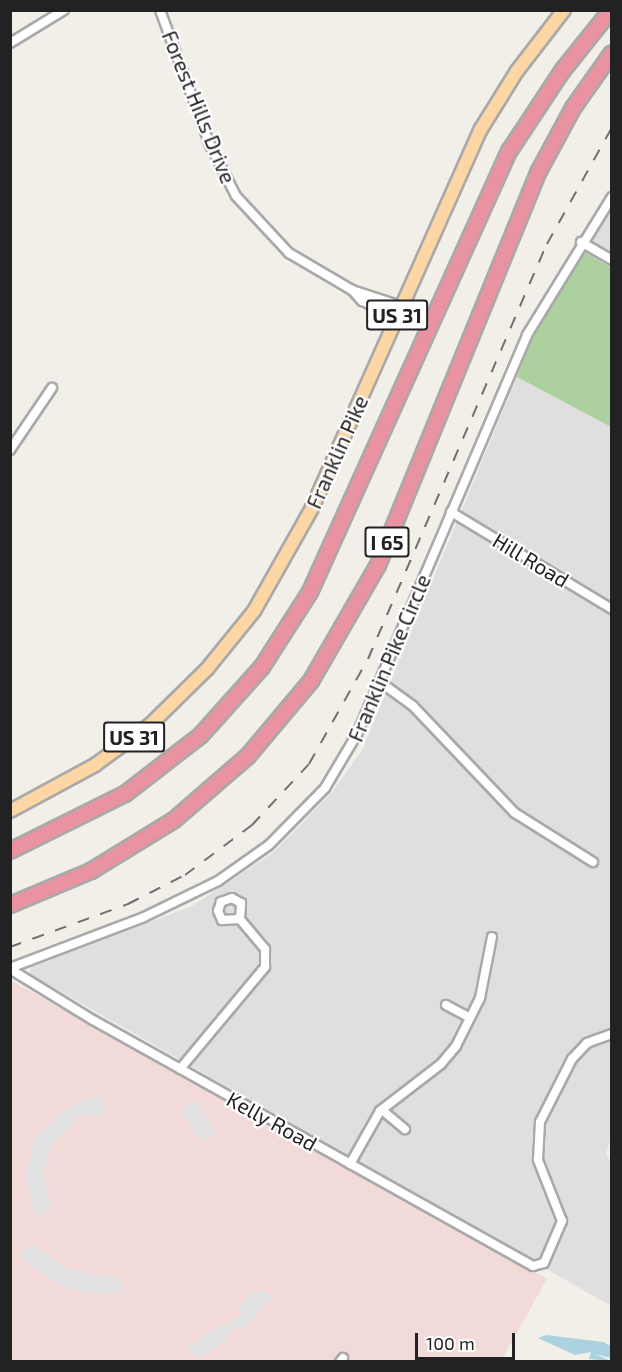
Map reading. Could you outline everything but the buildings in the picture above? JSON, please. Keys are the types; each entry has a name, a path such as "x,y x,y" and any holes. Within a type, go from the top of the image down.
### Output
{"highway":[{"name":"I 65","path":"10,851 125,794 201,735 262,668 310,592 510,150 563,70 611,10"},
{"name":"I 65","path":"10,905 91,871 174,820 252,752 311,681 378,565 539,171 573,108 612,53"}],"main road":[{"name":"Franklin Pike","path":"10,811 122,746 178,699 236,636 292,548 482,129 517,71 564,10"}],"street":[{"path":"10,44 64,10"},
{"name":"Forest Hills Drive","path":"160,10 210,145 236,196 289,253 352,290 399,312"},
{"name":"Franklin Pike Circle","path":"10,968 164,909 252,858 304,811 338,771 380,682 527,335 581,242 612,197"},
{"path":"581,242 612,260"},
{"name":"Forest Hills Drive","path":"352,290 362,301 399,312"},
{"path":"10,450 52,388"},
{"name":"Hill Road","path":"451,512 612,609"},
{"path":"380,682 413,706 515,813 593,862"},
{"path":"180,1069 265,967 265,949 240,919"},
{"path":"350,1164 382,1110 446,1059 470,1018 483,989 492,937"},
{"name":"Kelly Road","path":"10,968 180,1069 537,1266 554,1244 562,1221 538,1160 540,1122 572,1059 587,1043 612,1034"},
{"path":"446,1005 470,1018"},
{"path":"382,1110 405,1129"}],"shaded area":[{"path":"611,212 611,268 583,251"},
{"path":"517,377 611,427 612,1134 606,1154 612,1164 611,1306 30,974 31,967 192,906 273,853 332,792 362,750"},
{"path":"10,980 547,1279 501,1361 11,1361"},
{"path":"104,1096 105,1114 74,1117 76,1122 52,1145 43,1174 51,1208 36,1219 25,1176 35,1139 65,1107 68,1112 76,1102"},
{"path":"197,1101 216,1134 199,1140 181,1110"},
{"path":"33,1244 66,1268 98,1276 121,1276 123,1293 87,1293 55,1283 17,1255"},
{"path":"261,1289 272,1297 242,1331 236,1327 226,1336 228,1340 201,1358 186,1350 196,1340 202,1343 202,1336 219,1324 223,1328 242,1312 238,1307 253,1291 257,1295"}],"green space":[{"path":"583,251 611,268 611,427 517,377 531,340"}],"water":[{"path":"546,1335 603,1342 611,1346 611,1358 595,1354 611,1361 589,1359 591,1352 575,1355 538,1338"}],"railway":[{"path":"10,947 128,904 185,875 252,825 309,764 368,659 547,244 612,127"}]}
